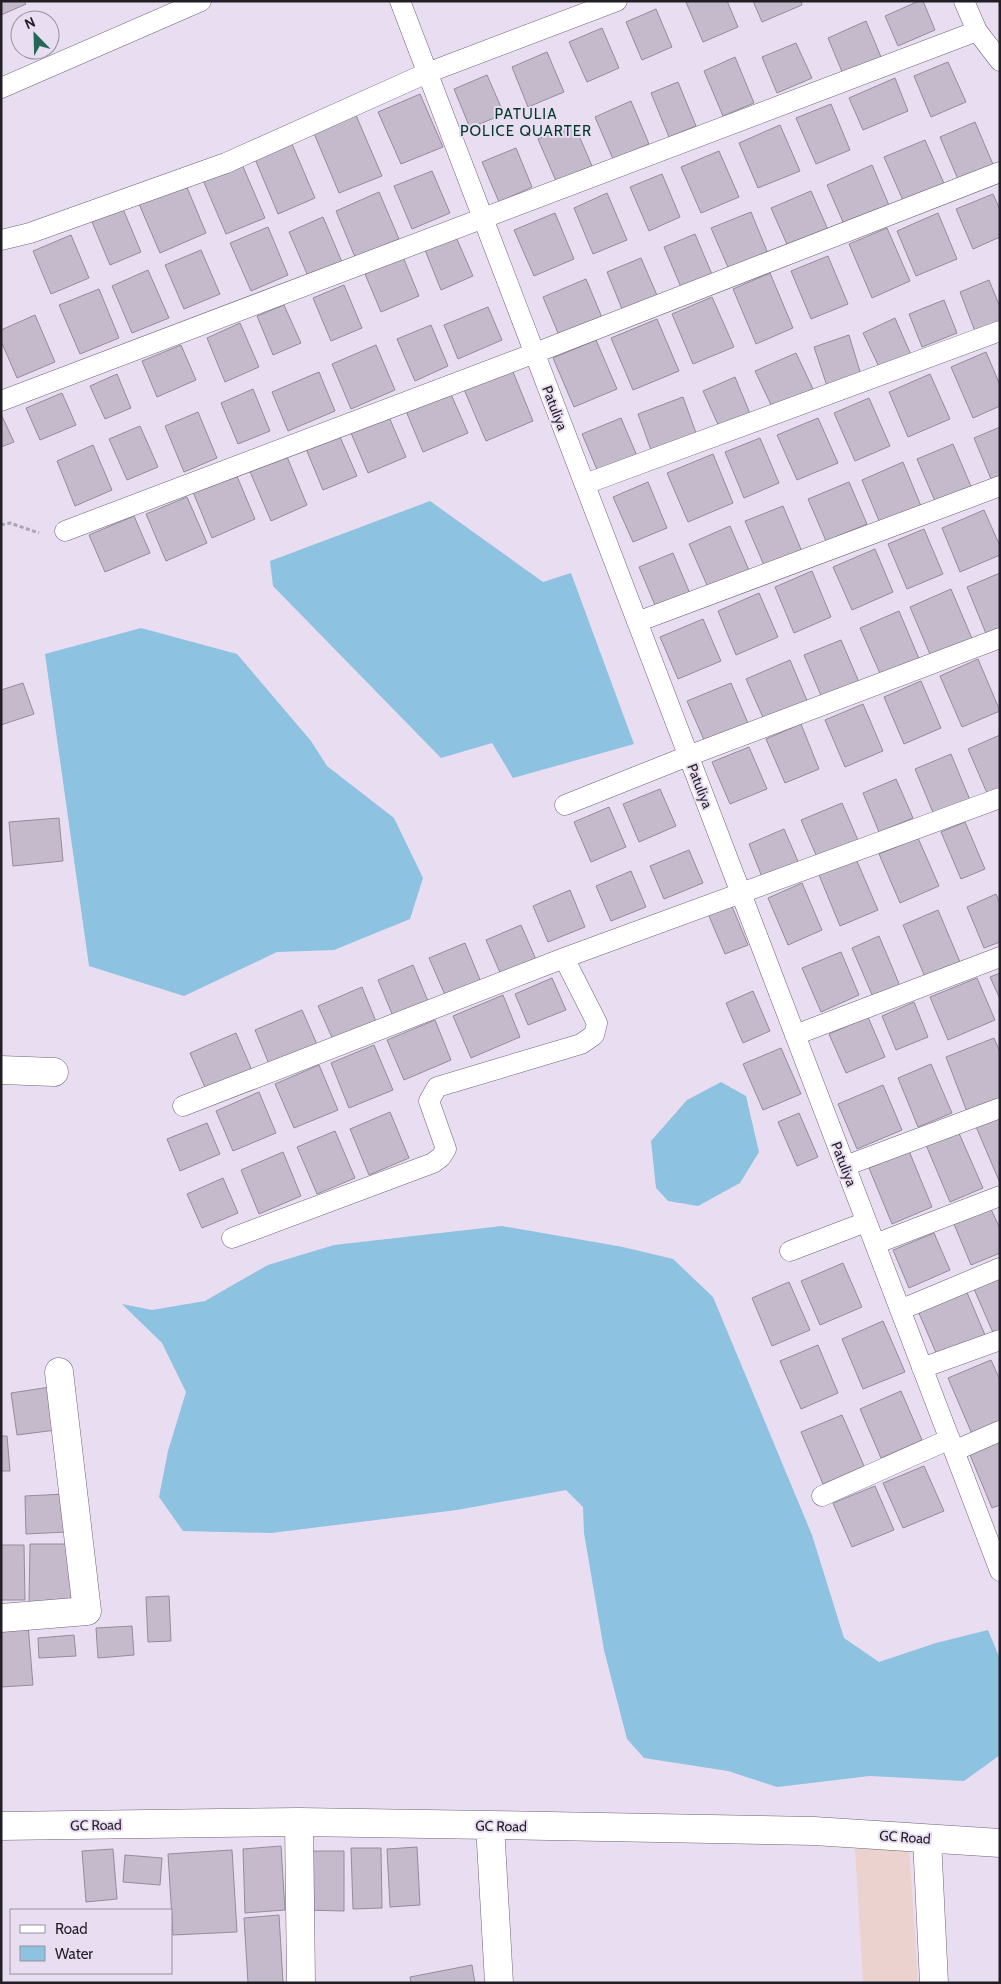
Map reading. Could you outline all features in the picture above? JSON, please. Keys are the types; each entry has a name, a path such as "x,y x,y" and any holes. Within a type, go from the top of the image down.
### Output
{"street":[{"path":"1,1070 54,1072"},
{"path":"1,1618 88,1611 60,1372"},
{"path":"299,1822 301,1983"},
{"name":"GC Road","path":"1,1826 299,1822 490,1825 814,1831 1000,1844"},
{"path":"490,1825 499,1983"},
{"path":"926,1839 934,1983"}],"lane":[{"path":"1,88 201,1"},
{"name":"Patuliya","path":"400,1 1000,1571"},
{"path":"1,240 30,233 226,163 427,73 617,1"},
{"path":"964,1 977,31 1000,61"},
{"path":"1,401 483,220 977,31"},
{"path":"65,531 534,353 1000,172"},
{"path":"584,484 1000,331"},
{"path":"637,622 1000,486"},
{"path":"565,805 688,756 1000,638"},
{"path":"183,1106 564,958 1000,798"},
{"path":"794,1035 1000,957"},
{"path":"232,1238 433,1163 441,1158 446,1149 430,1101 431,1094 437,1087 581,1044 594,1035 597,1023 564,958"},
{"path":"845,1166 1000,1108"},
{"path":"875,1244 1000,1196"},
{"path":"790,1251 866,1222"},
{"path":"900,1310 1000,1268"},
{"path":"922,1368 1000,1340"},
{"path":"822,1496 952,1445 1000,1432"}],"path":[{"path":"1,525 10,523 46,536 65,531"}],"shaded area":[{"path":"909,1846 918,1983 863,1983 855,1849"}],"water":[{"path":"430,501 543,582 571,573 634,744 513,778 492,743 441,758 273,586 270,561"},
{"path":"141,628 237,654 311,741 327,766 394,818 423,878 410,919 334,950 277,952 184,996 89,966 45,654"},
{"path":"721,1082 746,1096 759,1152 740,1183 698,1206 668,1201 656,1188 651,1141 687,1100"},
{"path":"502,1226 623,1247 673,1259 713,1297 812,1535 844,1638 879,1662 936,1643 988,1630 1000,1659 1000,1755 964,1781 870,1776 777,1787 728,1771 644,1758 627,1739 604,1650 584,1533 583,1507 566,1490 457,1510 271,1533 183,1531 159,1497 168,1451 186,1392 162,1343 122,1304 152,1310 205,1301 268,1265 334,1245"}],"building":[{"path":"1,1 24,1 26,4 10,10 1,15"},
{"path":"727,1 738,27 703,42 686,2"},
{"path":"753,1 801,1 802,5 762,22"},
{"path":"923,1 935,30 898,46 885,16"},
{"path":"656,9 672,47 642,60 626,22"},
{"path":"866,21 881,57 843,74 828,38"},
{"path":"602,28 619,68 587,82 569,42"},
{"path":"796,43 812,78 777,93 762,57"},
{"path":"547,52 564,92 528,107 512,67"},
{"path":"735,57 754,103 723,116 704,71"},
{"path":"948,62 966,102 931,117 914,76"},
{"path":"487,75 504,114 470,128 454,89"},
{"path":"895,78 908,111 863,130 849,98"},
{"path":"678,82 696,126 669,137 651,93"},
{"path":"420,94 443,147 401,164 378,112"},
{"path":"631,101 649,144 613,159 595,117"},
{"path":"831,104 850,150 816,164 796,118"},
{"path":"355,113 382,176 339,193 313,131"},
{"path":"975,122 995,169 960,184 940,137"},
{"path":"574,124 592,166 556,181 538,139"},
{"path":"780,125 800,171 758,188 739,143"},
{"path":"925,140 946,188 905,205 884,157"},
{"path":"292,144 315,198 278,214 255,159"},
{"path":"516,148 532,187 499,202 482,162"},
{"path":"719,151 739,197 701,213 681,167"},
{"path":"241,162 265,218 226,234 202,178"},
{"path":"872,165 891,210 846,229 827,185"},
{"path":"432,171 450,213 412,229 394,186"},
{"path":"662,174 680,217 649,231 630,187"},
{"path":"186,185 206,233 160,253 139,204"},
{"path":"811,191 829,232 789,249 771,208"},
{"path":"379,192 399,239 355,257 336,211"},
{"path":"607,193 627,240 593,254 574,208"},
{"path":"993,194 1000,210 1000,237 973,249 956,209"},
{"path":"123,209 141,252 110,265 92,222"},
{"path":"751,212 769,256 730,272 711,228"},
{"path":"555,213 574,259 534,276 514,230"},
{"path":"938,213 957,259 916,276 897,231"},
{"path":"323,217 342,262 308,276 289,232"},
{"path":"268,227 288,275 251,291 230,243"},
{"path":"887,228 910,281 872,298 849,244"},
{"path":"695,234 714,279 683,292 664,247"},
{"path":"71,235 89,278 51,294 33,251"},
{"path":"456,237 473,276 441,290 425,250"},
{"path":"201,250 220,294 184,309 165,265"},
{"path":"828,256 848,304 811,319 791,271"},
{"path":"403,257 419,296 381,312 365,274"},
{"path":"641,258 659,300 624,314 607,272"},
{"path":"148,270 169,318 132,333 112,286"},
{"path":"770,273 793,328 756,344 733,289"},
{"path":"586,279 603,320 560,338 543,297"},
{"path":"989,280 1000,307 1000,324 976,334 960,292"},
{"path":"344,285 362,328 331,341 313,298"},
{"path":"99,289 119,338 80,354 59,305"},
{"path":"712,297 734,347 693,364 672,314"},
{"path":"944,300 957,333 922,347 909,314"},
{"path":"284,305 301,343 273,355 257,316"},
{"path":"488,307 502,340 458,359 444,325"},
{"path":"35,315 55,362 17,378 1,341 1,330"},
{"path":"895,318 911,355 880,369 863,333"},
{"path":"657,319 679,371 633,390 611,338"},
{"path":"240,323 259,367 225,382 207,338"},
{"path":"431,325 448,366 415,381 397,339"},
{"path":"849,335 861,375 827,386 814,347"},
{"path":"596,340 617,389 574,407 553,358"},
{"path":"181,345 196,380 157,397 142,361"},
{"path":"376,345 395,390 351,409 332,364"},
{"path":"986,352 1000,385 1000,406 973,418 951,367"},
{"path":"796,353 813,389 772,407 755,371"},
{"path":"511,367 533,421 486,441 463,387"},
{"path":"319,372 335,411 288,431 272,392"},
{"path":"117,374 131,408 105,419 90,386"},
{"path":"930,374 950,419 908,437 889,392"},
{"path":"735,377 751,416 720,429 703,391"},
{"path":"253,389 270,431 238,444 221,403"},
{"path":"450,392 468,433 423,452 406,411"},
{"path":"62,393 76,425 40,440 26,408"},
{"path":"683,397 696,433 651,450 638,414"},
{"path":"869,398 890,446 855,461 834,413"},
{"path":"198,412 217,458 184,472 165,426"},
{"path":"1,414 14,442 1,447"},
{"path":"389,417 406,457 368,473 351,433"},
{"path":"621,418 637,456 598,472 582,434"},
{"path":"818,418 838,463 797,480 777,435"},
{"path":"140,426 158,467 127,480 109,439"},
{"path":"1000,427 1000,481 993,484 974,438"},
{"path":"337,430 357,476 323,490 304,444"},
{"path":"760,438 779,483 744,498 725,452"},
{"path":"953,444 973,491 937,506 917,459"},
{"path":"93,445 112,490 75,506 57,461"},
{"path":"285,452 307,505 271,521 248,467"},
{"path":"713,454 733,503 688,522 667,473"},
{"path":"903,462 923,511 882,528 862,480"},
{"path":"236,474 255,519 212,538 193,492"},
{"path":"648,482 667,528 633,542 613,497"},
{"path":"849,482 867,524 826,541 808,499"},
{"path":"187,497 207,543 166,561 146,514"},
{"path":"783,506 803,554 766,570 745,521"},
{"path":"984,510 1000,546 1000,555 960,572 942,528"},
{"path":"134,516 150,553 105,572 89,535"},
{"path":"730,526 751,575 710,592 689,544"},
{"path":"924,529 943,574 907,589 888,544"},
{"path":"875,549 893,592 852,610 833,567"},
{"path":"673,553 691,596 657,610 639,567"},
{"path":"812,571 831,617 794,633 775,587"},
{"path":"1000,573 1000,631 987,636 967,587"},
{"path":"951,589 973,641 932,659 910,607"},
{"path":"759,593 778,637 736,655 718,611"},
{"path":"899,611 920,661 882,678 860,628"},
{"path":"703,619 721,661 678,679 660,637"},
{"path":"841,640 859,682 822,698 804,655"},
{"path":"978,659 1000,711 962,727 940,676"},
{"path":"790,660 808,703 765,722 746,679"},
{"path":"921,681 941,728 904,744 884,697"},
{"path":"23,683 34,714 1,725 1,690"},
{"path":"731,683 750,728 707,747 687,701"},
{"path":"863,704 883,751 845,767 825,720"},
{"path":"801,724 819,769 785,783 766,739"},
{"path":"1000,735 1000,788 987,793 968,749"},
{"path":"749,747 767,789 730,804 712,762"},
{"path":"951,754 970,800 934,815 915,769"},
{"path":"896,779 913,818 879,832 863,793"},
{"path":"660,789 676,826 639,842 623,804"},
{"path":"842,803 860,845 819,862 801,820"},
{"path":"609,807 626,847 591,862 574,822"},
{"path":"59,818 63,861 13,866 9,822"},
{"path":"965,822 985,869 961,879 941,832"},
{"path":"784,829 800,866 764,882 749,844"},
{"path":"918,838 939,886 900,903 879,854"},
{"path":"689,850 703,883 664,899 650,866"},
{"path":"856,859 878,910 840,926 819,875"},
{"path":"631,871 646,907 611,921 596,886"},
{"path":"802,883 822,930 788,945 768,898"},
{"path":"570,890 585,927 548,942 533,906"},
{"path":"996,894 1000,904 1000,942 984,948 967,907"},
{"path":"729,899 748,945 725,954 706,909"},
{"path":"938,910 960,962 925,977 903,925"},
{"path":"521,925 537,962 502,977 486,940"},
{"path":"879,936 900,986 873,997 852,948"},
{"path":"465,943 483,987 448,1002 429,958"},
{"path":"841,952 859,995 821,1012 802,968"},
{"path":"413,965 430,1006 395,1021 378,980"},
{"path":"1000,973 1000,999 990,977"},
{"path":"552,978 566,1010 528,1025 515,994"},
{"path":"977,978 995,1020 948,1040 930,997"},
{"path":"362,987 377,1024 334,1042 318,1006"},
{"path":"753,991 770,1031 743,1043 726,1003"},
{"path":"503,995 520,1037 471,1058 453,1016"},
{"path":"914,1002 928,1037 896,1050 882,1016"},
{"path":"302,1010 319,1049 271,1069 255,1030"},
{"path":"868,1017 885,1057 846,1073 829,1034"},
{"path":"435,1020 451,1060 404,1080 387,1040"},
{"path":"236,1033 253,1073 207,1092 190,1053"},
{"path":"994,1038 1000,1052 1000,1105 969,1117 946,1057"},
{"path":"374,1045 393,1090 349,1108 331,1063"},
{"path":"781,1048 801,1094 763,1110 743,1064"},
{"path":"931,1064 952,1113 918,1127 898,1078"},
{"path":"319,1065 338,1110 294,1128 275,1084"},
{"path":"883,1085 902,1130 857,1149 838,1104"},
{"path":"259,1092 276,1133 233,1151 216,1111"},
{"path":"1000,1111 1000,1183 974,1122"},
{"path":"390,1112 409,1158 369,1175 350,1129"},
{"path":"799,1113 818,1157 797,1166 778,1122"},
{"path":"207,1123 220,1154 180,1171 167,1139"},
{"path":"335,1131 355,1178 317,1194 297,1147"},
{"path":"958,1131 983,1188 950,1202 926,1145"},
{"path":"909,1151 932,1207 892,1224 869,1168"},
{"path":"283,1152 301,1196 259,1214 241,1170"},
{"path":"223,1178 238,1213 202,1228 187,1194"},
{"path":"991,1209 1000,1229 1000,1253 971,1265 954,1224"},
{"path":"934,1233 950,1270 909,1288 893,1250"},
{"path":"843,1263 862,1307 820,1325 801,1281"},
{"path":"1000,1278 1000,1332 994,1335 974,1289"},
{"path":"789,1282 810,1330 772,1346 752,1298"},
{"path":"966,1290 985,1335 937,1355 918,1311"},
{"path":"883,1321 905,1372 863,1389 842,1339"},
{"path":"818,1345 838,1393 801,1409 780,1361"},
{"path":"991,1360 1000,1380 1000,1422 972,1434 948,1378"},
{"path":"50,1387 56,1430 17,1435 11,1393"},
{"path":"901,1391 922,1440 881,1458 860,1409"},
{"path":"842,1415 864,1466 823,1484 801,1432"},
{"path":"1,1436 7,1436 10,1471 1,1471"},
{"path":"1000,1442 1000,1505 992,1508 970,1455"},
{"path":"924,1466 944,1511 903,1528 883,1483"},
{"path":"875,1486 894,1530 852,1547 833,1503"},
{"path":"65,1494 66,1532 26,1534 25,1496"},
{"path":"30,1544 77,1544 77,1602 29,1602"},
{"path":"1,1545 24,1545 25,1600 1,1600"},
{"path":"169,1596 171,1641 148,1642 146,1597"},
{"path":"28,1625 33,1685 1,1687 1,1627"},
{"path":"132,1626 134,1655 98,1658 96,1628"},
{"path":"74,1635 76,1656 39,1658 38,1638"},
{"path":"281,1846 285,1910 245,1913 243,1849"},
{"path":"417,1847 420,1905 390,1907 387,1849"},
{"path":"351,1848 381,1848 382,1908 353,1909"},
{"path":"113,1849 117,1899 86,1902 82,1851"},
{"path":"232,1850 237,1932 173,1935 168,1854"},
{"path":"304,1851 344,1851 344,1911 303,1910"},
{"path":"125,1855 162,1858 160,1885 123,1882"},
{"path":"279,1915 283,1983 248,1983 244,1918"},
{"path":"472,1965 475,1983 411,1983 410,1977"}],"district":[{"name":"PATULIA POLICE QUARTER","path":"526,122"}]}
